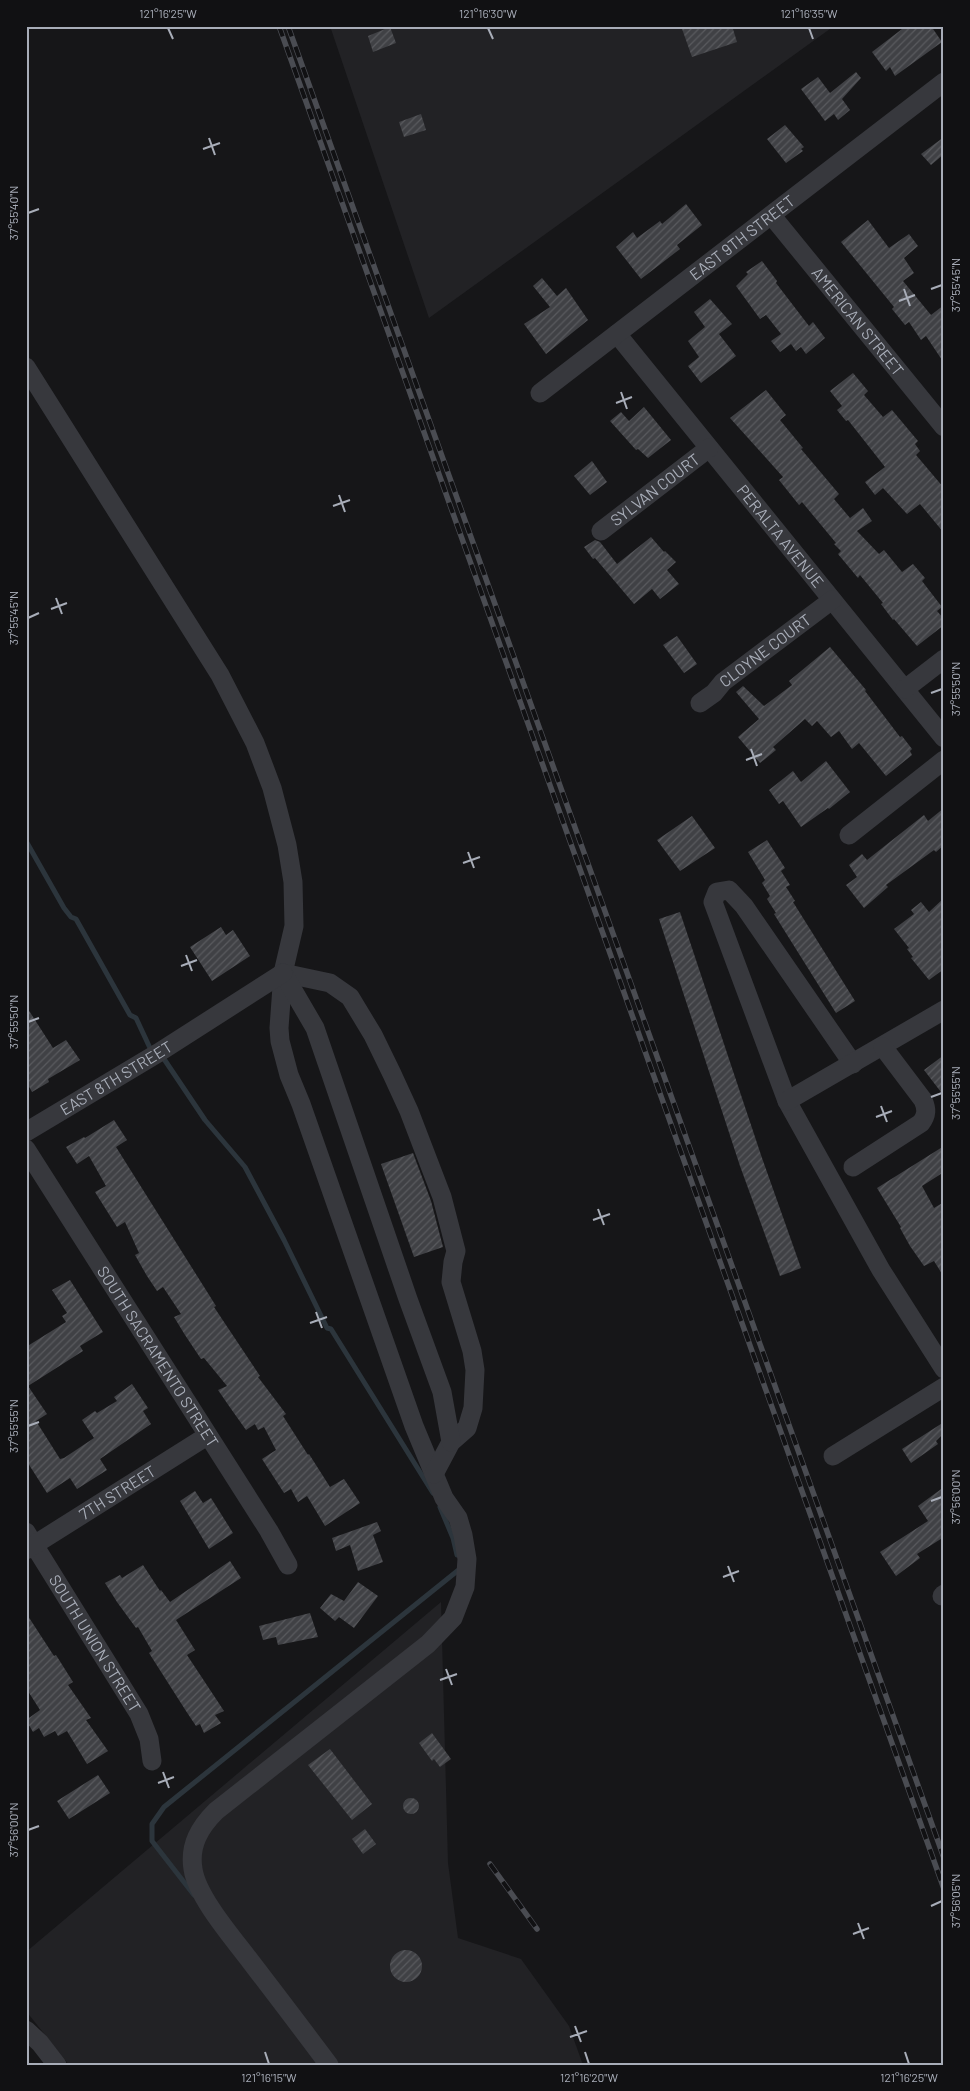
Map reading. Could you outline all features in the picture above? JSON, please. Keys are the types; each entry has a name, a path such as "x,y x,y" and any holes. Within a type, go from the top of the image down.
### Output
{"street":[{"name":"EAST 9TH STREET","path":"540,393 944,82"},
{"name":"AMERICAN STREET","path":"772,216 944,428"},
{"name":"PERALTA AVENUE","path":"617,334 944,738"},
{"path":"26,367 220,675 255,743 274,797 287,845 293,882 294,926 284,973 280,1041 289,1075 301,1104 414,1426 444,1498 458,1518 463,1535 467,1559 465,1587 452,1618 428,1644 216,1811 202,1827 193,1848 192,1867 200,1891 231,1936 330,2065"},
{"name":"SYLVAN COURT","path":"601,531 709,448"},
{"name":"CLOYNE COURT","path":"700,703 714,693 723,682 832,600"},
{"path":"904,689 944,659"},
{"path":"849,835 944,760"},
{"path":"852,1064 744,906 729,890 717,892 713,902 787,1101 854,1218 881,1270 944,1369"},
{"path":"284,973 316,1028 442,1392 451,1442"},
{"path":"284,973 330,983 350,997 373,1035 392,1074 409,1111 442,1197 456,1251 451,1282 472,1351 475,1370 473,1408 470,1418 466,1428 451,1442 434,1474"},
{"name":"EAST 8TH STREET","path":"26,1132 284,973"},
{"path":"787,1101 944,1010"},
{"path":"853,1167 921,1123 926,1116 926,1106 882,1047"},
{"name":"SOUTH SACRAMENTO STREET","path":"26,1148 288,1565"},
{"path":"833,1456 944,1387"},
{"name":"7TH STREET","path":"29,1542 207,1436"},
{"name":"SOUTH UNION STREET","path":"29,1542 139,1714 149,1738 152,1761"},
{"path":"26,2030 40,2043 57,2065"}],"shaded area":[{"path":"330,26 834,26 429,318"},
{"path":"441,1602 448,1863 458,1938 521,1959 569,2026 583,2065 69,2065 26,2011 26,1952"}],"building":[{"path":"681,26 732,26 737,42 692,57"},
{"path":"906,26 931,26 942,42 895,76 890,67 886,71 872,52"},
{"path":"390,27 396,43 373,52 368,36"},
{"path":"856,72 861,78 842,99 850,110 838,120 834,114 825,121 801,89 818,77 830,93"},
{"path":"421,114 426,130 404,137 399,122"},
{"path":"785,125 804,147 801,149 803,151 786,163 767,139"},
{"path":"944,137 944,154 931,165 921,154"},
{"path":"686,204 702,225 677,245 680,249 641,279 616,247 633,232 637,238 660,221 662,224"},
{"path":"868,220 889,248 909,234 918,246 904,258 914,273 903,281 931,315 944,305 944,363 926,336 921,340 909,322 905,325 892,309 894,307 841,242"},
{"path":"762,261 777,281 776,283 809,326 813,322 825,338 806,354 801,347 796,351 791,344 780,352 771,341 781,334 766,315 760,319 736,286 748,274 746,272"},
{"path":"542,278 557,296 566,288 588,320 546,354 524,324 550,307 533,286"},
{"path":"710,299 732,324 719,334 736,356 701,383 688,366 699,357 688,341 705,327 694,312"},
{"path":"853,373 868,391 864,395 883,417 892,410 918,441 915,444 920,451 916,455 944,488 944,533 920,504 907,514 883,488 875,495 865,482 885,467 848,420 846,421 837,410 842,406 830,391"},
{"path":"766,390 786,415 780,420 803,448 801,449 839,494 834,499 850,518 863,508 872,521 857,531 879,554 884,550 902,572 913,564 925,578 922,581 942,607 937,611 944,619 944,625 917,646 893,620 881,604 883,603 860,575 858,578 838,554 841,551 834,544 836,543 802,502 799,505 779,480 783,477 730,418"},
{"path":"644,407 671,440 648,458 638,449 636,450 610,421 621,412 629,421"},
{"path":"592,461 607,482 590,495 574,476"},
{"path":"651,537 676,562 667,570 679,584 660,599 652,589 634,604 584,547 595,540 600,542 617,564"},
{"path":"677,636 697,664 684,673 663,645"},
{"path":"830,647 866,690 900,737 902,736 912,749 910,751 912,755 886,776 859,743 852,749 839,731 831,737 817,721 812,726 805,719 773,747 776,750 760,763 738,737 759,719 736,692 743,686 764,706 792,685 789,681"},
{"path":"826,761 850,792 829,809 801,827 783,801 779,804 769,790 793,771 801,782"},
{"path":"944,808 944,845 936,852 934,850 886,885 888,887 864,908 846,885 857,877 849,865 862,854 867,860 924,815 928,821"},
{"path":"692,816 715,848 680,871 657,840"},
{"path":"767,840 785,868 781,871 790,885 786,887 795,901 793,902 855,1001 836,1013 774,914 776,913 767,899 770,896 762,883 765,880 748,852"},
{"path":"944,898 944,969 929,980 911,958 913,957 907,949 909,948 894,929 914,914 911,910 921,902 929,912"},
{"path":"680,912 762,1158 801,1268 780,1276 740,1166 659,919"},
{"path":"221,927 226,935 233,930 250,956 212,981 190,947"},
{"path":"26,1006 53,1048 66,1040 80,1060 48,1079 49,1082 32,1092 26,1081"},
{"path":"944,1055 944,1096 924,1070"},
{"path":"114,1120 127,1140 116,1147 216,1306 214,1307 260,1376 258,1377 286,1414 283,1416 308,1455 330,1487 344,1479 360,1503 325,1526 307,1496 298,1502 291,1489 284,1493 262,1459 276,1450 264,1427 258,1430 255,1424 246,1430 229,1406 218,1390 227,1386 204,1358 201,1359 185,1335 174,1317 181,1314 163,1287 157,1291 147,1276 135,1255 139,1253 125,1222 117,1227 95,1192 106,1186 89,1156 77,1164 66,1147"},
{"path":"944,1146 944,1172 922,1186 934,1208 944,1202 944,1277 934,1261 924,1266 910,1246 901,1227 877,1188"},
{"path":"413,1153 431,1201 443,1247 414,1257 381,1164"},
{"path":"70,1280 103,1332 80,1346 83,1351 28,1386 47,1414 36,1421 60,1459 64,1458 94,1438 82,1420 95,1411 97,1413 117,1401 114,1397 132,1384 148,1408 143,1411 151,1424 100,1459 107,1470 77,1489 70,1478 47,1493 26,1460 26,1347 66,1322 62,1316 67,1313 52,1290"},
{"path":"944,1422 944,1433 936,1441 938,1444 911,1463 902,1449"},
{"path":"944,1487 944,1537 917,1554 920,1558 896,1576 880,1552 928,1521 918,1506"},
{"path":"195,1491 203,1503 211,1498 233,1533 209,1549 180,1501"},
{"path":"377,1522 381,1531 373,1535 383,1562 358,1571 350,1545 336,1551 332,1538"},
{"path":"230,1561 241,1578 176,1620 195,1650 187,1655 224,1711 215,1715 221,1723 204,1733 200,1724 196,1726 149,1653 152,1651 138,1627 136,1628 105,1583 120,1575 122,1578 143,1565 160,1591 170,1602"},
{"path":"358,1582 378,1596 354,1628 339,1617 335,1621 320,1608 331,1594 344,1601"},
{"path":"26,1613 73,1682 68,1685 91,1718 86,1720 108,1751 87,1764 67,1731 58,1736 55,1731 44,1737 39,1728 33,1732 26,1720 40,1710 26,1688"},
{"path":"310,1613 318,1637 278,1645 276,1637 263,1640 259,1626"},
{"path":"432,1733 451,1759 440,1767 434,1759 432,1761 419,1743"},
{"path":"330,1749 372,1804 352,1820 308,1765"},
{"path":"98,1775 110,1793 69,1819 57,1801"},
{"path":"411,1798 417,1800 419,1806 417,1812 411,1814 405,1812 403,1806 405,1800"},
{"path":"365,1829 376,1844 363,1854 352,1839"},
{"path":"406,1950 412,1951 417,1955 421,1960 421,1972 417,1977 412,1981 406,1982 400,1981 395,1977 391,1972 390,1966 391,1960 395,1955 400,1951"}],"waterway":[{"path":"26,841 64,908 71,917 76,919 130,1015 136,1018 150,1048 154,1049"},
{"path":"162,1056 205,1120 245,1167 284,1240 327,1328 331,1329 433,1493"},
{"path":"440,1507 453,1538 457,1555"},
{"path":"194,1895 152,1841 152,1824 164,1807 461,1568 460,1566"}],"railway":[{"path":"279,26 944,1889"},
{"path":"288,26 944,1858"},
{"path":"490,1864 537,1929"}]}
